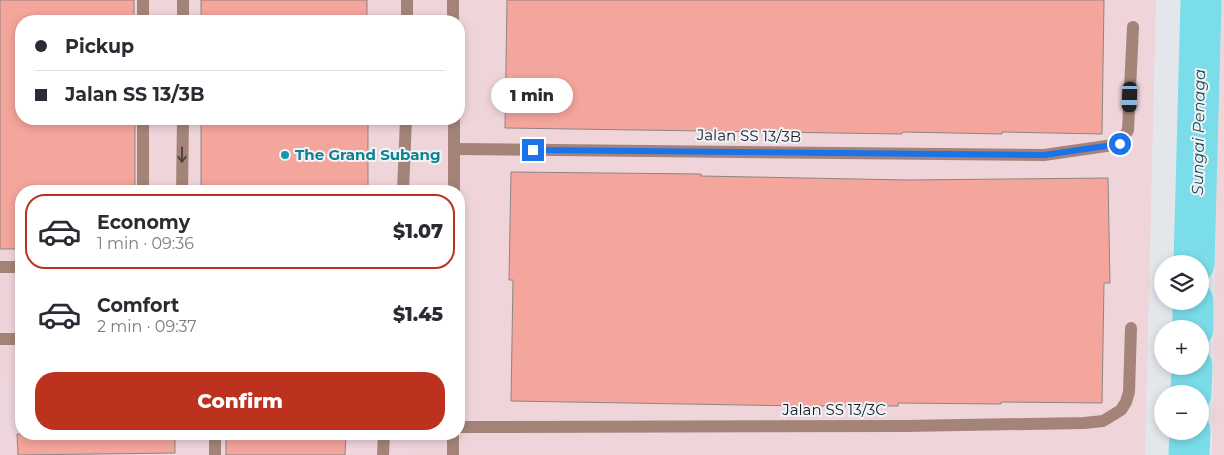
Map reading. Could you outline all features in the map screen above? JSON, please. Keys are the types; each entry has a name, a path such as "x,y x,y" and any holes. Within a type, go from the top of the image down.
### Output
{"street":[{"path":"143,0 143,15"},
{"path":"183,0 183,15"},
{"path":"407,0 407,15"},
{"path":"453,0 453,15"},
{"name":"Jalan SS 13/3B","path":"455,149 1044,155 1120,144 1128,130 1133,27"},
{"path":"143,125 143,185"},
{"path":"182,185 183,125"},
{"path":"403,185 406,125"},
{"path":"454,125 454,185"},
{"path":"0,266 15,267"},
{"name":"Jalan SS 13/3C","path":"465,427 905,426 1084,423 1103,421 1121,410 1129,392 1131,328"},
{"path":"0,339 15,339"},
{"path":"215,440 215,455"},
{"path":"383,455 384,440"},
{"path":"453,440 453,455"}],"shaded area":[{"path":"0,0 1156,0 1145,455 0,455"},
{"path":"1219,0 1224,0 1224,455 1212,455"},
{"path":"0,378 15,378 15,440 407,440 408,455 0,455"}],"building":[{"path":"0,0 134,0 134,15 15,15 15,125 135,125 135,185 15,185 15,249 0,249"},
{"path":"201,0 367,0 367,15 201,15"},
{"path":"507,0 1104,0 1102,134 903,132 902,134 505,128"},
{"name":"The Grand Subang","path":"201,125 368,125 368,185 201,185"},
{"path":"511,172 701,174 701,176 908,180 1108,178 1110,283 1104,283 1102,403 898,403 898,406 801,406 511,401 513,280 509,280"},
{"path":"17,440 175,440 175,453 18,455"},
{"path":"226,440 346,440 345,455 226,455"}],"waterway":[{"name":"Sungai Penaga","path":"1194,255 1201,0"},
{"name":"Sungai Penaga","path":"1193,310 1193,320"},
{"name":"Sungai Penaga","path":"1191,385 1192,375"},
{"name":"Sungai Penaga","path":"1189,455 1190,440"}],"place":[{"name":"The Grand Subang","path":"285,155"}],"route":[{"path":"533,150 1044,155 1120,144"}]}
